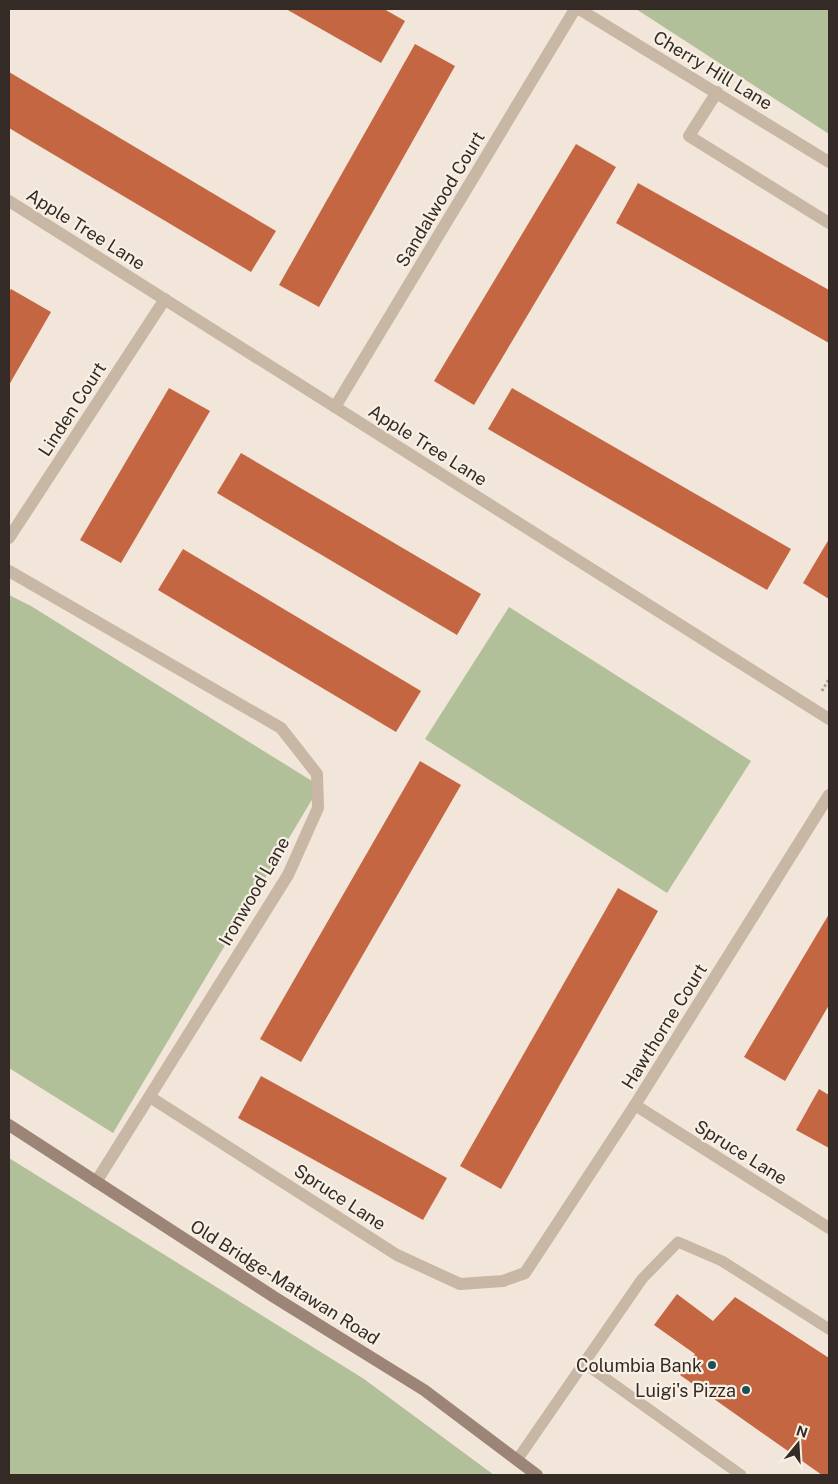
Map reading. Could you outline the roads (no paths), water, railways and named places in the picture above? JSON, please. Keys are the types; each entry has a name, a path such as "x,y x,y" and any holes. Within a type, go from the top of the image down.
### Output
{"main road":[{"name":"Old Bridge-Matawan Road","path":"9,1125 274,1297 424,1390 537,1475"}],"street":[{"name":"Sandalwood Court","path":"335,407 575,9"},
{"name":"Cherry Hill Lane","path":"579,9 829,162"},
{"path":"717,92 689,136 829,223"},
{"name":"Apple Tree Lane","path":"9,200 829,719"},
{"name":"Linden Court","path":"9,538 164,299"},
{"name":"Ironwood Lane","path":"9,571 281,728 317,774 318,808 288,875 96,1182"},
{"name":"Hawthorne Court","path":"525,1273 635,1105 829,795"},
{"name":"Spruce Lane","path":"150,1096 397,1255 460,1284 503,1281 525,1273"},
{"name":"Spruce Lane","path":"635,1105 829,1228"}],"lane":[{"path":"517,1460 642,1279 678,1242 722,1261 829,1329"},
{"path":"584,1363 741,1475"}],"place":[{"name":"Columbia Bank","path":"712,1365"},
{"name":"Luigi's Pizza","path":"746,1390"}]}
